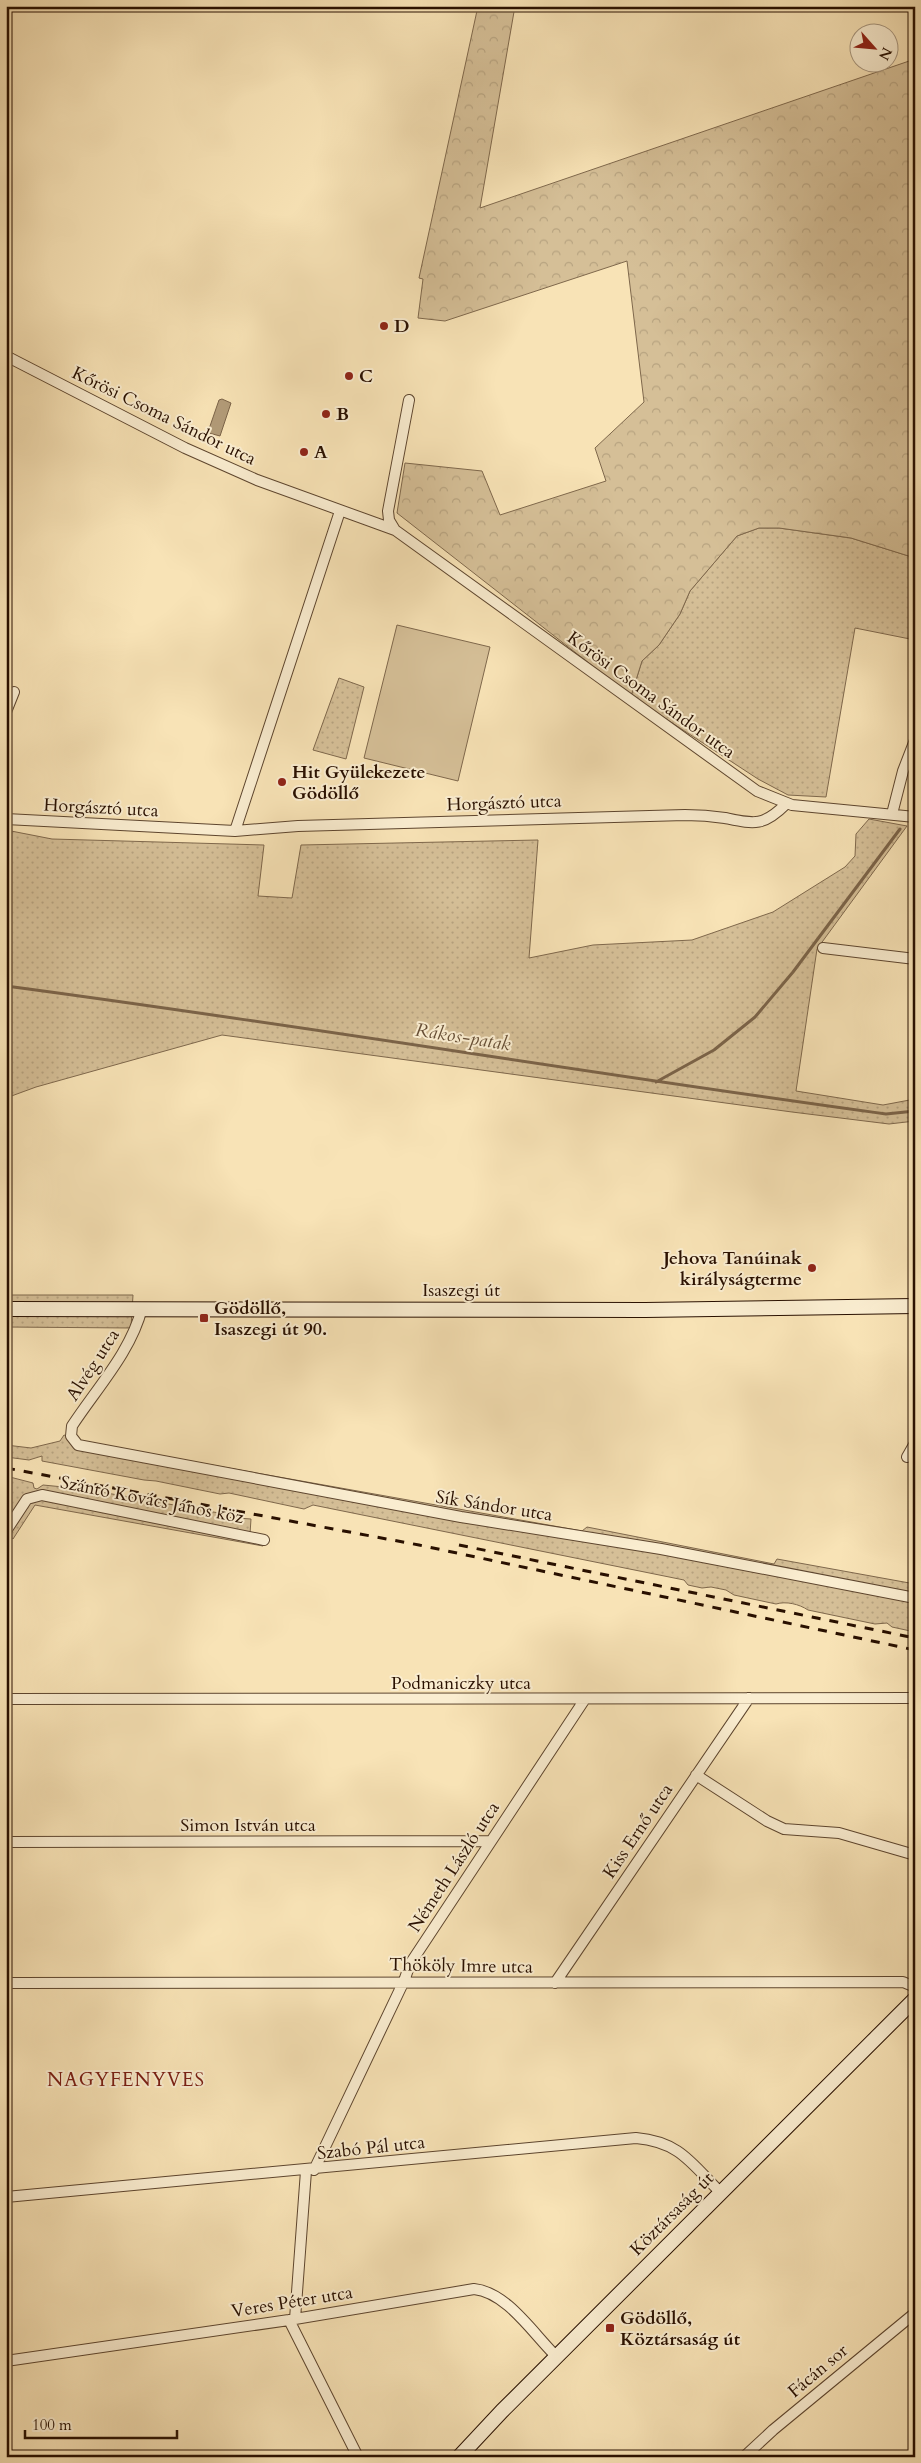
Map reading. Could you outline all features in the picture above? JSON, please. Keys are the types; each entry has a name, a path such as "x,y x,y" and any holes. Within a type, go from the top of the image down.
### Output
{"main road":[{"name":"Isaszegi út","path":"6,1309 645,1310 915,1306"},
{"name":"Köztársaság út","path":"459,2457 720,2192 915,1999"}],"street":[{"name":"Kőrösi Csoma Sándor utca","path":"6,356 185,448 257,480 395,530 442,562 744,783 786,804 915,817"},
{"path":"395,530 389,520 388,511 409,400"},
{"path":"235,831 340,510"},
{"path":"6,712 14,692"},
{"path":"892,814 903,771 915,740"},
{"name":"Horgásztó utca","path":"6,819 235,831 307,826 676,815 706,816 754,824 774,816 786,804"},
{"path":"823,948 915,960"},
{"name":"Alvég utca","path":"72,1439 72,1426 128,1344 138,1323 142,1308"},
{"name":"Sík Sándor utca","path":"72,1439 80,1446 116,1454 461,1517 661,1549 915,1598"},
{"path":"906,1457 915,1443"},
{"name":"Szántó Kovács János köz","path":"6,1531 26,1501 32,1496 49,1496 264,1540"},
{"name":"Kiss Ernő utca","path":"555,1983 749,1698"},
{"name":"Podmaniczky utca","path":"6,1699 915,1698"},
{"name":"Németh László utca","path":"292,2319 310,2170 404,1981 410,1964 585,1699"},
{"path":"696,1775 767,1821 784,1829 839,1833 915,1855"},
{"name":"Simon István utca","path":"6,1842 490,1841"},
{"name":"Thököly Imre utca","path":"6,1983 404,1981 555,1983 903,1982 915,1987"},
{"name":"Szabó Pál utca","path":"6,2197 636,2138 658,2141 673,2146 720,2192"},
{"name":"Veres Péter utca","path":"6,2361 292,2319 460,2290 483,2290 490,2292 504,2302 557,2357"},
{"name":"Fácán sor","path":"744,2457 915,2313"},
{"path":"292,2319 358,2457"}],"green space":[{"path":"478,6 515,6 480,208 877,72 898,72 898,65 915,59 915,558 851,538 779,528 759,528 737,536 690,591 680,614 659,645 642,661 631,696 397,513 405,463 482,471 500,515 606,481 595,448 644,402 627,261 445,321 418,318 423,279 419,278"},
{"path":"759,528 779,528 851,538 915,558 915,640 855,628 826,797 788,795 758,779 631,696 642,661 659,645 680,614 690,591 737,536"},
{"path":"397,625 490,647 458,781 364,758"},
{"path":"339,678 364,687 346,759 313,750"},
{"path":"869,819 907,826 817,949 796,1091 883,1105 915,1099 915,1121 889,1124 792,1112 222,1035 36,1087 6,1098 6,830 52,839 264,845 258,896 292,898 301,845 538,840 529,958 593,945 692,940 773,912 845,867 855,856 856,834"},
{"path":"6,1295 133,1295 131,1328 6,1327"},
{"path":"64,1435 88,1443 582,1531 587,1527 774,1564 777,1559 915,1584 915,1632 892,1627 887,1623 875,1624 808,1610 792,1604 776,1604 734,1595 726,1590 688,1585 684,1580 313,1505 304,1509 229,1493 220,1494 42,1461 42,1456 29,1460 6,1457 6,1445 31,1448 60,1441"},
{"path":"6,1476 33,1483 34,1488 37,1489 43,1485 84,1489 219,1513 224,1517 251,1519 250,1534 266,1538 263,1546 35,1505 13,1539 6,1534"}],"shaded area":[{"path":"222,399 231,403 220,436 209,433 209,429 219,400"}],"waterway":[{"path":"656,1082 714,1050 755,1017 793,972 900,829"},
{"name":"Rákos-patak","path":"6,986 886,1114 915,1111"}],"railway":[{"path":"6,1468 419,1545 915,1650"},
{"path":"459,1545 915,1638"}],"place":[{"name":"D","path":"384,326"},
{"name":"C","path":"349,376"},
{"name":"B","path":"326,414"},
{"name":"A","path":"304,452"},
{"name":"Hit Gyülekezete Gödöllő","path":"282,782"},
{"name":"Jehova Tanúinak királyságterme","path":"812,1268"},
{"name":"Gödöllő, Isaszegi út 90.","path":"204,1318"},
{"name":"Gödöllő, Köztársaság út","path":"610,2328"}],"district":[{"name":"NAGYFENYVES","path":"126,2080"}]}
